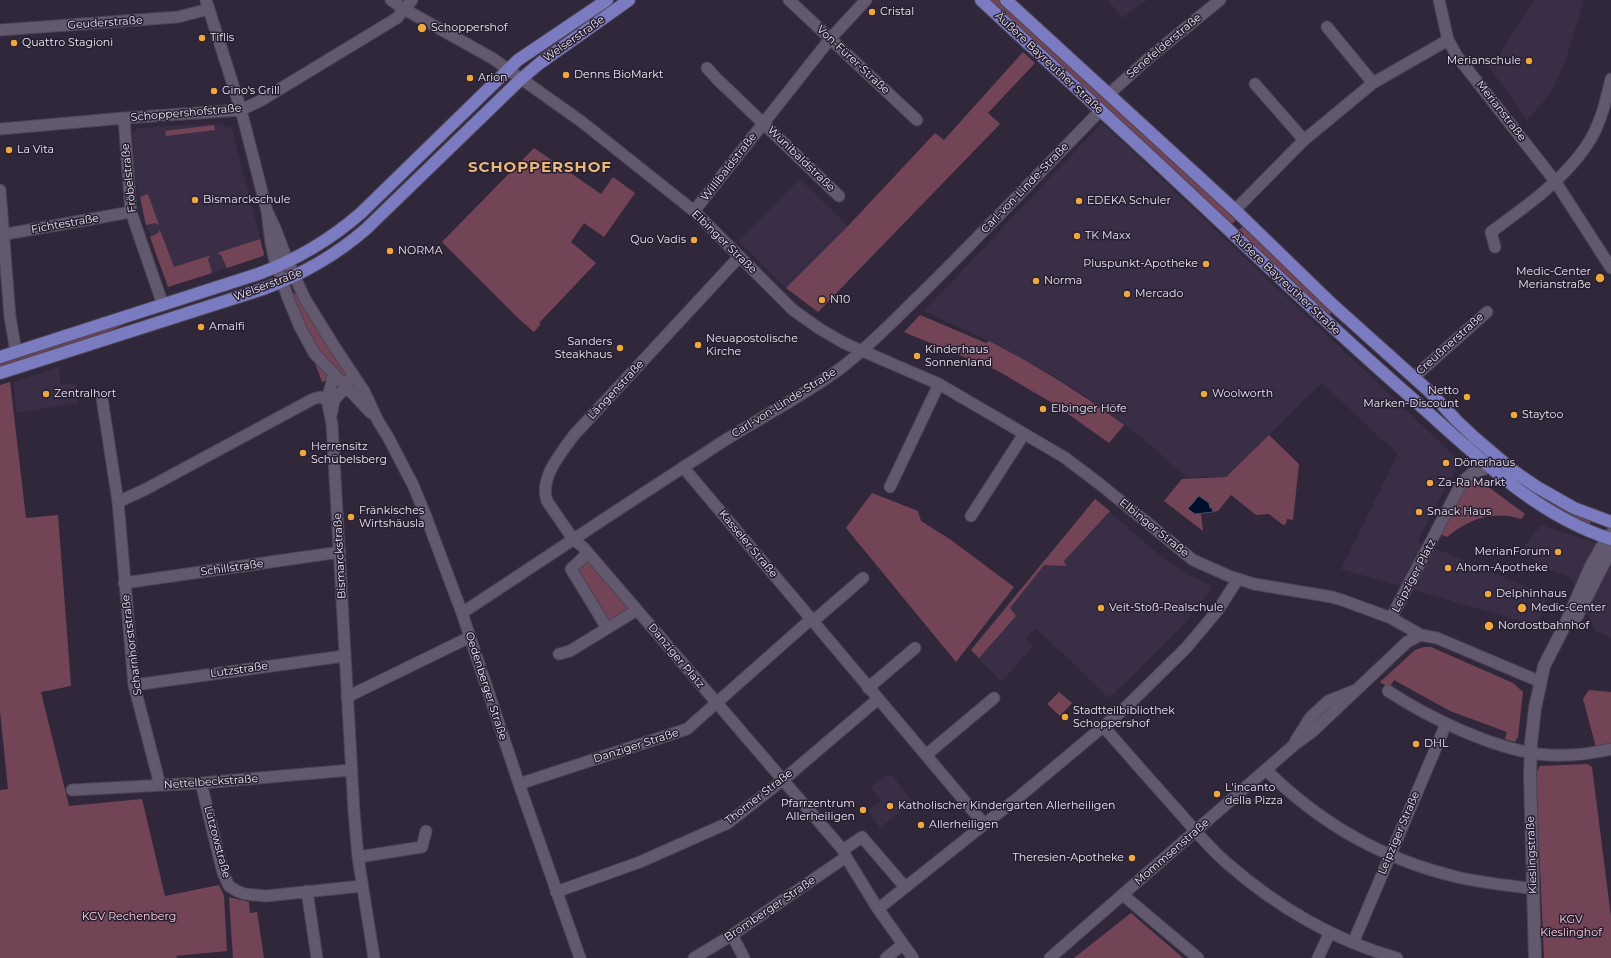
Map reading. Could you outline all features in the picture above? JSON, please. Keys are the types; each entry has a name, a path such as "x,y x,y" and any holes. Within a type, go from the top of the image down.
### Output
{"main road":[{"name":"Welserstraße","path":"0,357 282,265 303,255 326,241 361,214 527,52 606,0"},
{"name":"Welserstraße","path":"0,373 282,282 294,277 333,254 366,229 521,79 540,63 629,0"},
{"name":"Äußere Bayreuther Straße","path":"981,0 1101,110 1355,349 1491,467 1540,505 1575,524 1610,540"},
{"name":"Äußere Bayreuther Straße","path":"1006,0 1236,210 1336,307 1436,398 1460,424 1528,481 1569,506 1611,522"}],"street":[{"path":"391,0 404,9 456,36 492,58 521,79"},
{"name":"Schoppershofstraße","path":"0,129 124,118 241,110 260,102 397,18 412,0"},
{"name":"Von-Fürer-Straße","path":"789,0 917,120"},
{"name":"Willibaldstraße","path":"694,212 830,39 866,0"},
{"name":"Senefelderstraße","path":"1109,94 1150,57 1220,0"},
{"name":"Merianstraße","path":"1439,0 1448,40 1457,56 1555,181 1611,268"},
{"path":"208,5 241,110 267,211 275,228 282,265 282,282 300,327 314,352 347,386"},
{"name":"Geuderstraße","path":"0,30 178,17 208,5"},
{"path":"1327,27 1373,83"},
{"path":"1236,210 1304,140 1373,83 1448,40"},
{"name":"Willibaldstraße","path":"707,68 763,123"},
{"name":"Elbinger Straße","path":"521,79 582,122 694,212 798,314 830,336 939,384 1064,457 1088,474 1193,560 1238,579 1254,584 1332,597 1391,618"},
{"path":"1495,247 1491,232 1526,206 1555,181 1574,162 1591,138 1607,97 1611,79"},
{"path":"1255,84 1304,140"},
{"name":"Carl-von-Linde-Straße","path":"462,613 683,467 806,392 841,368 862,351 975,241 1101,110"},
{"name":"Fröbelstraße","path":"124,118 131,212 163,305"},
{"name":"Wunibaldstraße","path":"763,123 839,196"},
{"path":"0,190 2,235 10,317 16,352"},
{"name":"Fichtestraße","path":"2,235 131,212"},
{"name":"Längenstraße","path":"574,539 547,501 545,495 547,479 556,462 574,435 739,256"},
{"path":"282,265 294,277 308,305 352,373"},
{"name":"Creußnerstraße","path":"1414,377 1487,312"},
{"name":"Bismarckstraße","path":"333,372 327,400 331,416 340,552 344,656 351,770 358,857 374,958"},
{"name":"Bismarckstraße","path":"331,416 334,400 347,386 352,373"},
{"name":"Oedenberger Straße","path":"352,373 364,391 378,421 388,437 416,492 462,613 519,784 580,958"},
{"path":"890,487 939,384"},
{"name":"Oedenberger Straße","path":"347,386 378,421"},
{"path":"118,502 167,478 313,398 321,397 327,400"},
{"name":"Scharnhorststraße","path":"102,398 118,502 134,685 160,785"},
{"path":"971,516 1024,434"},
{"name":"Kasseler Straße","path":"683,467 811,621 984,824"},
{"name":"Leipziger Platz","path":"1491,467 1472,473 1462,482 1391,618 1421,635 1437,638 1540,682"},
{"name":"Danziger Platz","path":"574,539 588,553 844,853 878,909 902,945 913,958"},
{"path":"1530,752 1532,721 1544,666 1569,616 1582,585 1610,540"},
{"name":"Schillstraße","path":"124,583 340,552"},
{"path":"588,553 571,569 607,628"},
{"path":"811,621 863,578"},
{"path":"878,909 1124,710 1186,648 1218,610 1238,579"},
{"path":"559,654 570,652 637,610"},
{"name":"Danziger Straße","path":"519,784 687,729 716,702 811,621"},
{"name":"Mommsenstraße","path":"1050,958 1294,745 1310,718 1328,701 1358,689 1407,642 1421,635"},
{"path":"347,697 470,637"},
{"path":"868,688 915,648"},
{"name":"Lutzstraße","path":"134,685 344,656"},
{"path":"1388,691 1446,724 1484,738 1530,752 1540,754 1583,754 1611,749"},
{"path":"926,755 994,698"},
{"name":"Thorner Straße","path":"556,892 640,862 728,823 783,780 878,699"},
{"name":"Leipziger Straße","path":"1353,943 1446,724"},
{"path":"1104,726 1227,864 1259,889 1291,911 1353,943 1397,958"},
{"name":"Kieslingstraße","path":"1530,752 1536,958"},
{"name":"Nettelbeckstraße","path":"72,790 201,783 351,770"},
{"path":"1266,770 1284,788 1317,815 1348,835 1390,855 1422,868 1458,878 1533,889"},
{"name":"Lützowstraße","path":"201,783 223,873 229,886 237,892 266,896 362,886"},
{"path":"358,857 422,847 426,831"},
{"name":"Bromberger Straße","path":"694,958 732,935 844,853 862,837 905,887"},
{"path":"307,891 317,958"},
{"path":"1123,895 1198,958"},
{"path":"1318,958 1330,932"},
{"path":"732,935 744,958"},
{"path":"886,958 902,945"}],"shaded area":[{"path":"1108,0 1147,0 1122,18"},
{"name":"Merianschule","path":"1534,0 1584,0 1566,58 1553,89 1527,120 1488,65 1499,55"},
{"name":"Bismarckschule","path":"223,123 224,128 231,126 264,254 263,256 168,287 143,214 135,177 133,134 137,128"},
{"path":"1102,123 1460,461 1417,541 1546,595 1539,626 1341,569 1398,454 1322,383 1226,477 1186,477 1148,443 1082,394 1052,375 989,341 924,311"},
{"path":"800,179 848,226 786,288 739,241"},
{"name":"Zentralhort","path":"59,367 61,385 76,383 78,403 16,413 14,382"},
{"name":"Veit-Stoß-Realschule","path":"1095,499 1159,555 1190,576 1211,585 1212,588 1180,629 1109,698 1036,628 1025,639 1033,646 1001,682 971,650"},
{"path":"1541,525 1611,548 1611,638 1595,630 1572,580 1565,575 1543,567 1523,551 1529,540"},
{"name":"Katholischer Kindergarten Allerheiligen","path":"886,775 893,776 912,802 880,828 868,811 881,801 871,787"}],"green space":[{"path":"988,0 1000,0 1238,218 1230,226"},
{"path":"1023,52 1035,63 988,113 1000,124 818,312 786,288 848,226 935,133 944,140"},
{"path":"214,125 215,130 166,136 165,131"},
{"path":"534,148 601,194 613,177 635,193 604,237 584,223 571,242 596,263 539,323 541,324 534,332 442,242"},
{"path":"148,194 159,225 155,223 146,225 140,197"},
{"path":"1244,225 1332,312 1330,314 1327,315 1237,232"},
{"path":"160,230 174,267 211,255 208,259 212,273 168,287 150,237 158,233"},
{"path":"260,239 264,254 263,256 227,268 221,255 217,253"},
{"path":"292,292 297,295 347,375 345,378 320,352 309,336"},
{"path":"920,315 986,343 989,341 1007,350 1075,391 1124,425 1109,443 1054,404 998,371 904,332"},
{"path":"127,320 128,323 95,337 0,369 0,361"},
{"path":"314,360 327,371 328,380 322,382"},
{"name":"KGV Rechenberg","path":"10,382 26,518 58,515 71,686 41,692 69,806 142,799 165,896 219,885 224,896 227,951 175,956 178,958 0,958 0,790 8,789 0,711 0,385"},
{"path":"1269,435 1299,464 1293,520 1287,519 1286,524 1283,525 1269,514 1256,515 1231,495 1218,511 1213,512 1212,508 1195,514 1201,513 1203,531 1164,501 1182,479 1226,477"},
{"path":"1475,444 1592,519 1589,526 1531,494 1474,447"},
{"path":"1479,480 1525,514 1521,519 1501,515 1482,518 1464,525 1447,537 1440,534 1466,483"},
{"path":"872,493 918,511 921,521 951,540 1014,587 956,662 846,528"},
{"path":"1095,499 1110,511 1064,561 1066,566 1044,565 1010,608 1016,616 979,658 971,650"},
{"path":"588,559 630,610 613,622 607,621 577,570"},
{"path":"1424,647 1431,647 1513,683 1523,692 1518,737 1515,742 1505,739 1507,732 1450,711 1394,680 1389,688 1380,682 1415,650"},
{"path":"1589,690 1611,692 1611,743 1596,747 1583,699"},
{"path":"1059,692 1072,703 1060,716 1047,704"},
{"name":"KGV Kieslinghof","path":"1587,764 1592,767 1611,917 1611,958 1544,958 1536,773 1540,766"},
{"path":"229,897 249,902 250,913 257,912 264,958 233,958"},
{"path":"1131,913 1183,958 1074,958"}],"water":[{"path":"1199,496 1209,503 1213,512 1195,514 1188,509"}],"place":[{"name":"Cristal","path":"872,12"},
{"name":"Schoppershof","path":"422,28"},
{"name":"Tiflis","path":"202,38"},
{"name":"Quattro Stagioni","path":"14,43"},
{"name":"Merianschule","path":"1529,61"},
{"name":"Denns BioMarkt","path":"566,75"},
{"name":"Arion","path":"470,78"},
{"name":"Gino's Grill","path":"214,91"},
{"name":"La Vita","path":"9,150"},
{"name":"Bismarckschule","path":"195,200"},
{"name":"EDEKA Schuler","path":"1079,201"},
{"name":"TK Maxx","path":"1077,236"},
{"name":"Quo Vadis","path":"694,240"},
{"name":"NORMA","path":"390,251"},
{"name":"Pluspunkt-Apotheke","path":"1206,264"},
{"name":"Medic-Center Merianstraße","path":"1600,278"},
{"name":"Norma","path":"1036,281"},
{"name":"Mercado","path":"1127,294"},
{"name":"N10","path":"822,300"},
{"name":"Amalfi","path":"201,327"},
{"name":"Neuapostolische Kirche","path":"698,345"},
{"name":"Sanders Steakhaus","path":"620,348"},
{"name":"Kinderhaus Sonnenland","path":"917,356"},
{"name":"Zentralhort","path":"46,394"},
{"name":"Woolworth","path":"1204,394"},
{"name":"Netto Marken-Discount","path":"1467,397"},
{"name":"Elbinger Höfe","path":"1043,409"},
{"name":"Staytoo","path":"1514,415"},
{"name":"Herrensitz Schübelsberg","path":"303,453"},
{"name":"Dönerhaus","path":"1446,463"},
{"name":"Za-Ra Markt","path":"1430,483"},
{"name":"Snack Haus","path":"1419,512"},
{"name":"Fränkisches Wirtshäusla","path":"351,517"},
{"name":"MerianForum","path":"1558,552"},
{"name":"Ahorn-Apotheke","path":"1448,568"},
{"name":"Delphinhaus","path":"1488,594"},
{"name":"Veit-Stoß-Realschule","path":"1101,608"},
{"name":"Medic-Center","path":"1522,608"},
{"name":"Nordostbahnhof","path":"1489,626"},
{"name":"Stadtteilbibliothek Schoppershof","path":"1065,717"},
{"name":"DHL","path":"1416,744"},
{"name":"L'incanto della Pizza","path":"1217,794"},
{"name":"Katholischer Kindergarten Allerheiligen","path":"890,806"},
{"name":"Pfarrzentrum Allerheiligen","path":"863,810"},
{"name":"Allerheiligen","path":"921,825"},
{"name":"Theresien-Apotheke","path":"1132,858"}],"district":[{"name":"SCHOPPERSHOF","path":"540,168"}]}
